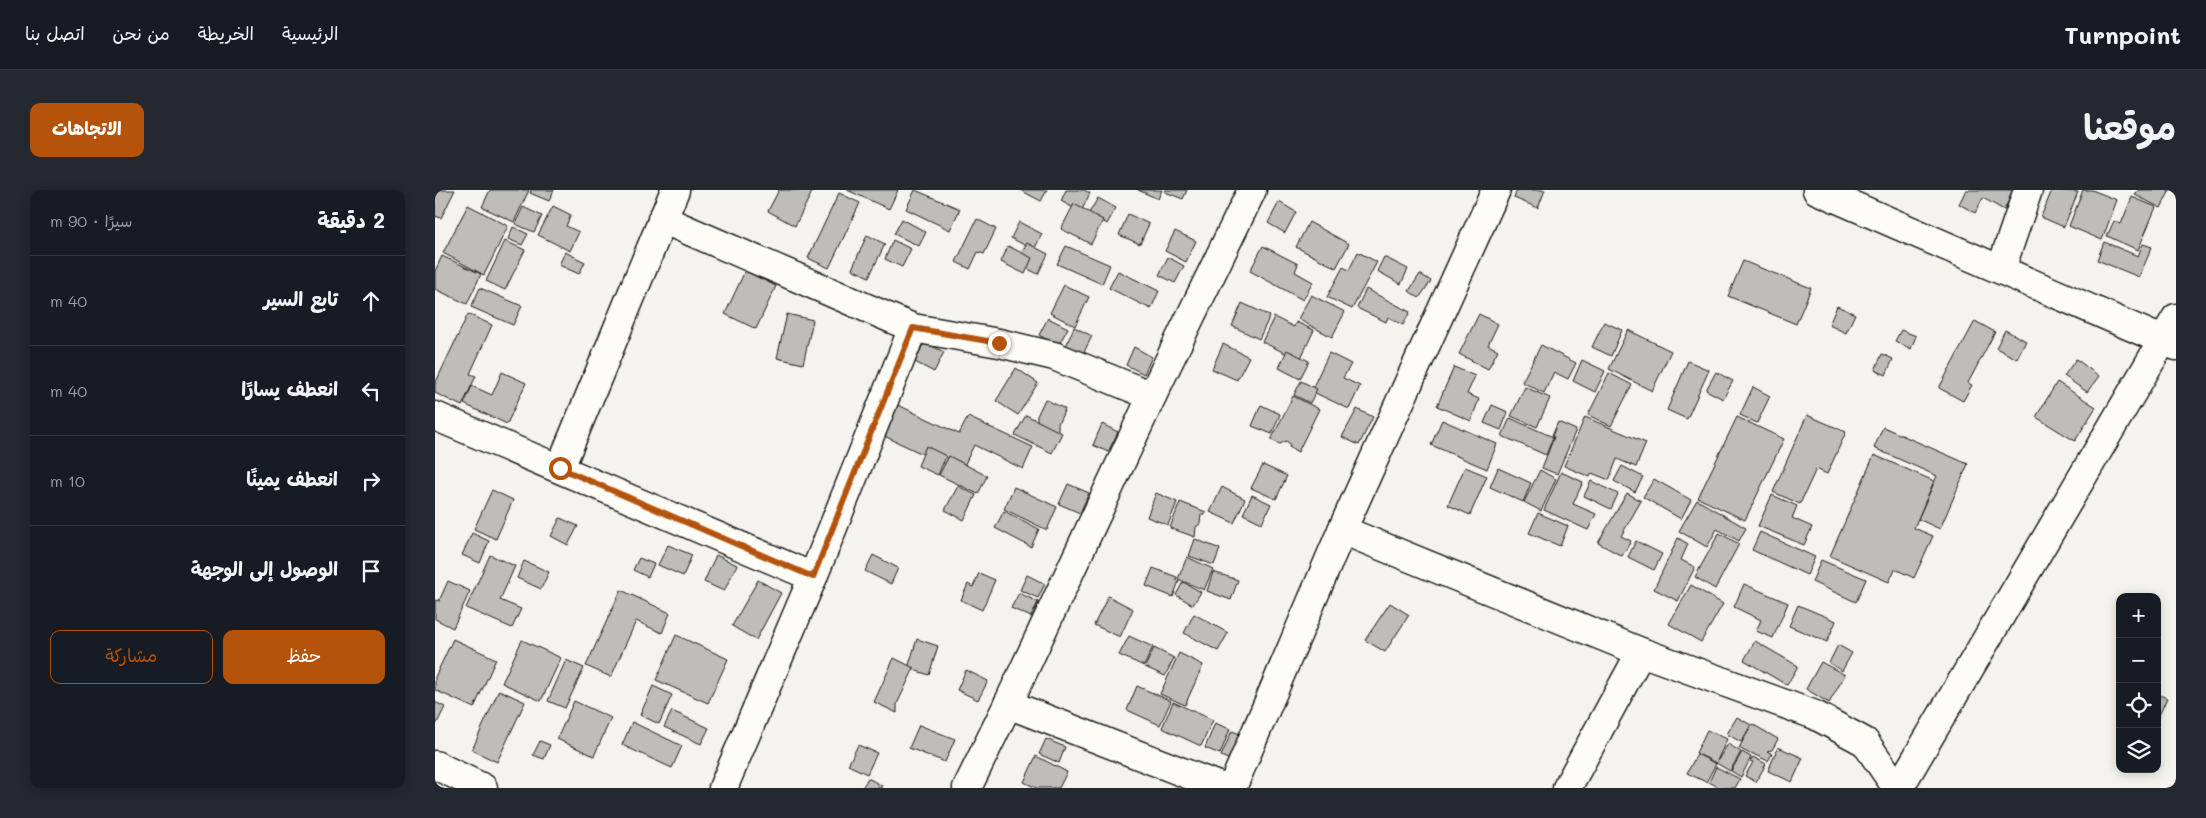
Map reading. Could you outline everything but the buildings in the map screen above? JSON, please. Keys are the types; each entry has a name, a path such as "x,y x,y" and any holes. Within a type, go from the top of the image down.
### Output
{"street":[{"path":"560,468 675,190"},
{"path":"967,788 1152,396 1252,190"},
{"path":"1232,788 1342,530 1496,190"},
{"path":"1342,530 1641,652 1815,715 1865,742 1898,788 2172,335 2001,269 1817,190"},
{"path":"2001,269 2028,190"},
{"path":"662,219 913,328 999,343 1054,356 1152,396"},
{"path":"723,788 813,577 913,328"},
{"path":"435,416 813,577"},
{"path":"1567,788 1641,652"},
{"path":"1008,704 1223,788"},
{"path":"435,765 483,788"}],"route":[{"path":"560,468 813,577 913,328 999,343"}]}
